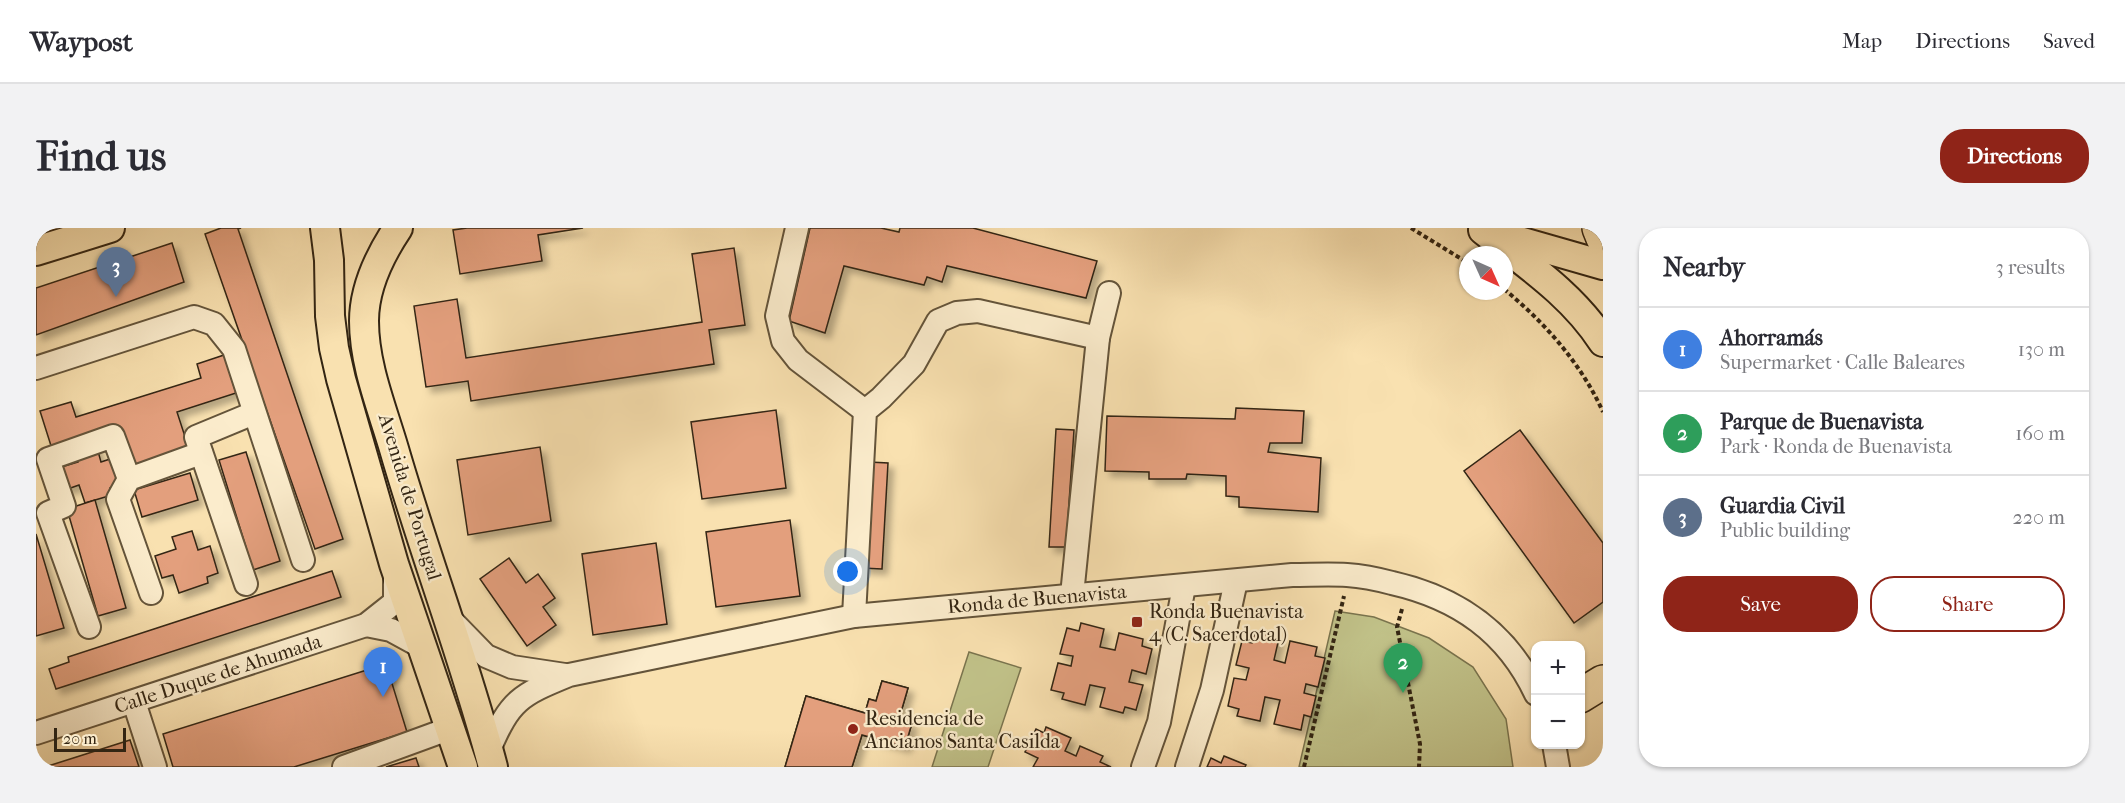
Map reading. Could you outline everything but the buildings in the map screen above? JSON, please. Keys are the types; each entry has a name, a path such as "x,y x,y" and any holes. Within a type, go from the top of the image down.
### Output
{"highway":[{"path":"1583,695 1603,682"}],"main road":[{"path":"36,251 110,228"},
{"name":"Avenida de Portugal","path":"398,228 373,275 366,301 365,344 415,522 448,618 491,758"},
{"path":"1478,229 1602,241"},
{"path":"1478,229 1551,284 1576,307 1603,342"},
{"name":"Avenida de Portugal","path":"323,231 334,348 341,379 394,564 463,767"}],"street":[{"path":"797,228 777,316 783,341 798,360 865,411"},
{"path":"1072,595 1098,338 1109,293"},
{"path":"854,616 865,411 914,364 938,321 957,313 978,311 1098,338"},
{"path":"36,368 194,316 214,324 234,349 303,560"},
{"path":"246,584 196,437 254,413"},
{"path":"89,627 42,515 64,506 48,459 113,436 129,479"},
{"path":"151,593 118,499 129,479 201,453"},
{"name":"Calle Duque de Ahumada","path":"36,733 366,625 395,602 394,564"},
{"name":"Ronda de Buenavista","path":"491,758 501,722 515,703 534,689 569,675 854,616 1292,575 1348,575 1407,586 1444,599 1462,608 1485,625 1511,654 1531,686"},
{"path":"1186,767 1212,690 1236,580"},
{"path":"1143,767 1159,722 1184,586"},
{"name":"Ronda de Buenavista","path":"448,618 486,656 512,667 569,675"},
{"path":"366,625 391,630 424,648"},
{"path":"134,702 155,767"},
{"path":"344,767 451,729"},
{"path":"1555,749 1558,767"}],"path":[{"path":"1412,228 1459,257"},
{"path":"1513,297 1537,318 1561,345 1582,374 1603,412"},
{"path":"1304,767 1336,636 1348,575"},
{"path":"1407,586 1397,627 1420,744 1419,767"}],"green space":[{"path":"1335,611 1374,617 1429,638 1473,667 1506,719 1513,767 1299,767"},
{"path":"969,652 1021,668 988,767 932,767"}],"place":[{"name":"Guardia Civil","path":"116,297"},
{"name":"Ronda Buenavista 4 (C. Sacerdotal)","path":"1137,622"},
{"name":"Parque de Buenavista","path":"1403,693"},
{"name":"Ahorramás","path":"383,697"},
{"name":"Residencia de Ancianos Santa Casilda","path":"853,729"}]}
